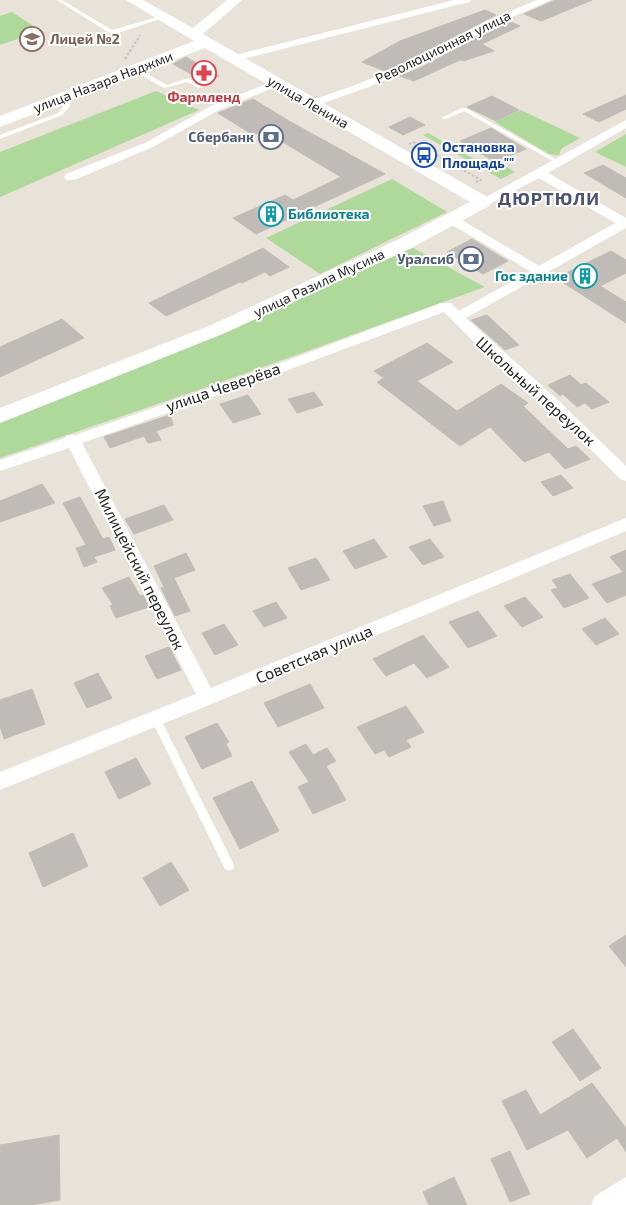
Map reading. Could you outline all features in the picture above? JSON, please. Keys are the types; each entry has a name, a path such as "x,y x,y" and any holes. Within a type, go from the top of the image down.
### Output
{"main road":[{"name":"улица Ленина","path":"133,0 483,202"},
{"name":"улица Назара Наджми","path":"0,122 136,70 200,39 235,0"},
{"name":"улица Разила Мусина","path":"0,416 218,329 404,244 483,202"}],"street":[{"name":"Революционная улица","path":"235,58 466,0"},
{"name":"Революционная улица","path":"311,104 362,86 417,63 488,24 546,0"},
{"path":"70,177 149,145 215,108 276,83"},
{"name":"улица Разила Мусина","path":"483,202 539,173 626,123"},
{"path":"539,173 625,223"},
{"path":"451,219 539,271"},
{"path":"457,318 625,223"},
{"name":"Школьный переулок","path":"446,306 457,318 553,403 626,475"},
{"name":"улица Чеверёва","path":"0,466 72,439 256,377 446,306"},
{"name":"Милицейский переулок","path":"72,439 207,698"},
{"name":"Советская улица","path":"0,781 156,719 626,524"},
{"path":"604,1205 626,1190"}],"lane":[{"path":"59,0 111,32 162,17"},
{"path":"136,70 166,87 188,80 200,88"},
{"path":"0,137 60,114 67,106 68,96"},
{"path":"444,118 464,108 558,162"},
{"path":"156,719 229,866"}],"green space":[{"path":"12,12 41,31 0,45 0,16"},
{"path":"156,91 199,110 0,197 0,152"},
{"path":"521,110 580,138 561,149 559,155 549,154 495,122"},
{"path":"428,133 497,172 507,167 515,172 501,179 423,135"},
{"path":"626,134 626,167 595,152"},
{"path":"392,179 447,212 320,274 266,238"},
{"path":"413,248 485,287 210,386 0,458 0,423 246,322"}],"building":[{"path":"555,0 592,0 541,21 524,14"},
{"path":"485,10 496,15 385,71 362,62 400,41"},
{"path":"509,21 520,26 482,44 494,51 463,61 460,60 414,81 400,76 422,67"},
{"path":"186,57 219,76 205,82 173,64"},
{"path":"626,95 626,109 599,122 583,114"},
{"path":"492,96 519,110 496,121 467,107"},
{"path":"253,99 385,174 256,234 233,218 285,195 293,200 341,177 276,138 271,140 258,133 253,135 218,113"},
{"path":"410,117 425,125 403,135 389,127"},
{"path":"491,128 526,149 495,162 460,141"},
{"path":"603,165 626,178 626,198 584,173"},
{"path":"472,239 508,261 483,274 447,252"},
{"path":"263,248 289,267 270,276 265,272 166,316 149,303"},
{"name":"Гос здание","path":"611,251 626,260 626,273 600,286 626,302 626,323 556,278"},
{"path":"487,315 519,345 505,350 471,320"},
{"path":"62,319 84,338 0,377 0,347"},
{"path":"427,343 453,362 417,381 457,411 501,384 528,403 523,406 568,449 576,446 590,459 565,469 549,452 524,462 490,427 460,446 377,382 384,378 374,371"},
{"path":"570,375 581,385 586,383 609,402 592,409 585,403 577,407 563,394 560,396 548,385"},
{"path":"314,392 323,405 297,413 288,399"},
{"path":"248,395 261,414 233,423 220,404"},
{"path":"170,415 173,425 156,431 161,440 148,443 144,436 110,448 104,437"},
{"path":"561,475 573,488 553,496 541,482"},
{"path":"42,484 55,503 0,522 0,501"},
{"path":"80,497 103,539 109,537 115,550 94,557 97,562 84,567 76,548 86,545 63,503"},
{"path":"443,501 451,521 434,526 423,506"},
{"path":"164,505 173,520 134,534 125,519"},
{"path":"374,539 387,557 355,569 343,551"},
{"path":"430,539 444,557 423,565 409,547"},
{"path":"626,550 626,595 607,603 592,584 623,572 610,557"},
{"path":"186,553 195,570 174,578 190,611 175,616 161,588 164,587 154,566"},
{"path":"316,558 330,580 301,590 288,568"},
{"path":"570,574 589,598 564,608 551,590 558,588 552,580"},
{"path":"129,577 140,596 143,595 149,607 116,618 110,606 113,605 102,588"},
{"path":"525,597 543,617 522,627 504,606"},
{"path":"276,602 287,618 264,627 253,611"},
{"path":"478,611 497,636 468,648 449,622"},
{"path":"605,618 619,634 596,645 582,629"},
{"path":"224,624 238,645 215,655 202,633"},
{"path":"423,635 449,667 427,678 414,663 386,676 373,659"},
{"path":"169,647 181,670 157,679 145,656"},
{"path":"98,673 112,698 87,708 74,683"},
{"path":"310,684 324,708 278,727 264,703"},
{"path":"32,689 45,724 4,739 0,726 0,700"},
{"path":"406,706 424,732 406,740 411,747 389,757 384,750 375,754 357,727"},
{"path":"217,723 229,742 226,744 232,756 202,769 185,737"},
{"path":"306,744 313,755 327,748 336,761 326,766 346,800 313,814 298,787 309,782 289,752"},
{"path":"136,758 151,784 119,799 105,772"},
{"path":"252,781 279,831 240,849 213,798"},
{"path":"73,833 88,866 43,887 29,853"},
{"path":"171,862 189,890 160,906 143,878"},
{"path":"626,935 626,967 609,946"},
{"path":"573,1029 601,1068 580,1081 552,1042"},
{"path":"592,1083 626,1128 626,1152 617,1138 587,1158 568,1130 527,1150 502,1101 526,1090 540,1115"},
{"path":"59,1135 60,1200 31,1205 0,1205 0,1145"},
{"path":"510,1151 530,1194 510,1202 491,1159"},
{"path":"454,1177 467,1205 429,1205 423,1192"}],"place":[{"name":"Лицей №2","path":"32,39"},
{"name":"Фармленд","path":"204,73"},
{"name":"Сбербанк","path":"271,137"},
{"name":"Остановка Площадь\"\"","path":"424,155"},
{"name":"Библиотека","path":"271,214"},
{"name":"Уралсиб","path":"471,259"},
{"name":"Гос здание","path":"585,276"}],"district":[{"name":"ДЮРТЮЛИ","path":"549,199"}]}
